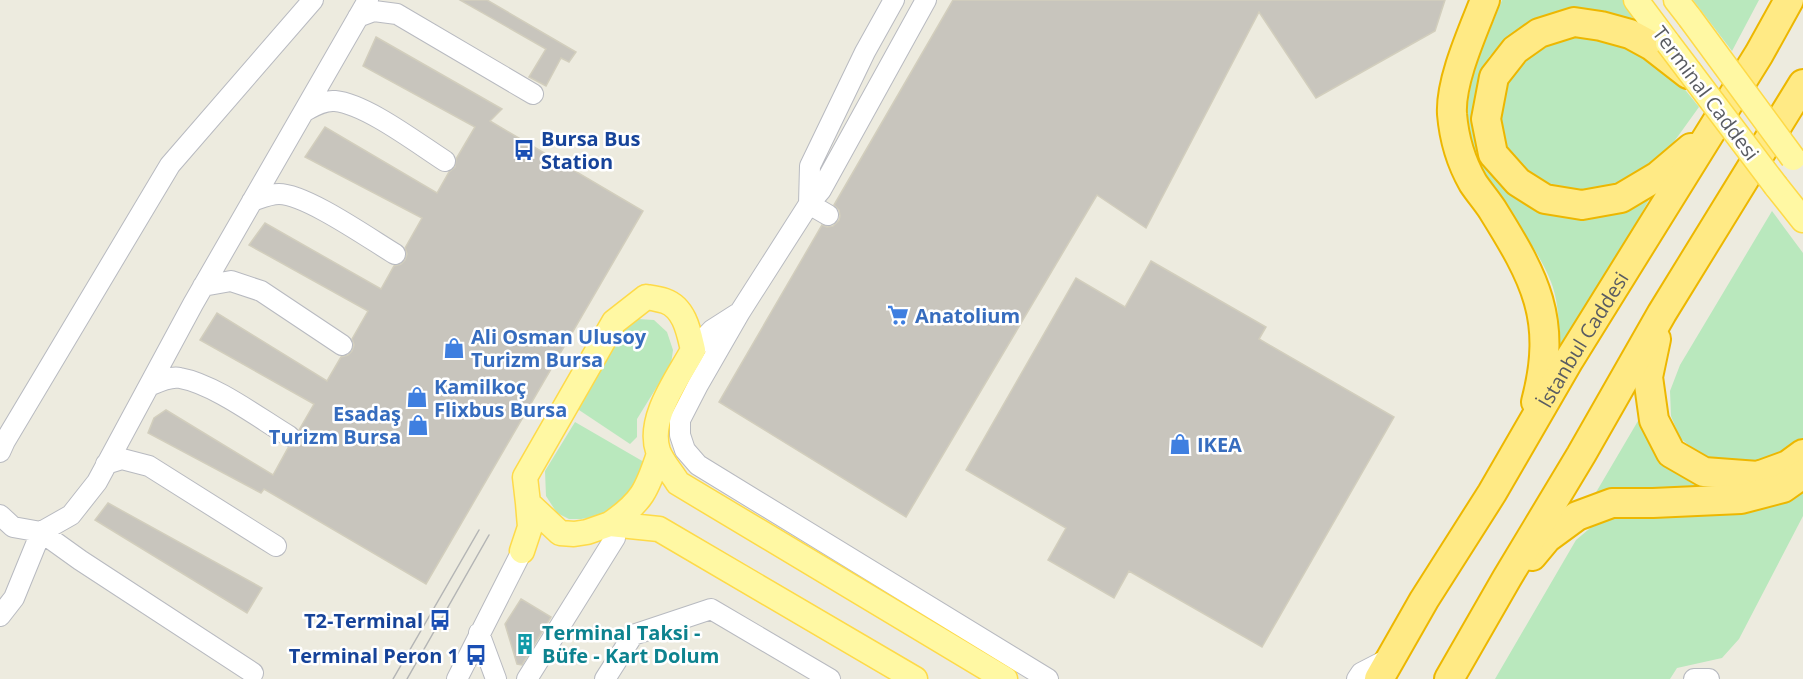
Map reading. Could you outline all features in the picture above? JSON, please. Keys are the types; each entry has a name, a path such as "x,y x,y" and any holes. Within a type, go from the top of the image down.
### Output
{"highway":[{"path":"1485,0 1454,87 1452,112 1460,155 1473,183 1517,250 1534,285 1543,319 1544,360 1527,432"},
{"path":"1760,54 1783,0"},
{"name":"İstanbul Caddesi","path":"1385,668 1569,360 1760,54 1789,0"},
{"path":"1697,80 1660,44 1630,34 1574,22 1539,33 1515,50 1494,77 1486,119 1493,154 1518,182 1545,199 1582,205 1621,198 1658,177 1711,131"},
{"path":"1449,679 1662,313 1798,92"},
{"path":"1662,313 1648,377 1654,420 1671,453 1704,472 1758,476 1788,465 1803,454"},
{"path":"1495,598 1547,538 1577,516 1612,503 1741,499 1783,488 1803,474"}],"main road":[{"name":"Terminal Caddesi","path":"1635,0 1660,44"},
{"name":"Terminal Caddesi","path":"1683,9 1800,164"},
{"name":"Terminal Caddesi","path":"1697,80 1803,220"},
{"path":"522,551 530,527 525,477 614,322 646,297 667,301 681,313 693,350 664,403 656,426 656,443 659,453 678,483 1005,679"},
{"path":"522,551 539,538 560,533 587,532 610,524 629,511 642,497 651,480 659,453"},
{"path":"528,502 560,533"},
{"path":"610,524 659,529 915,679"}],"street":[{"path":"0,452 170,165 313,0"},
{"path":"0,616 14,598 42,532 71,515 97,482 203,286 368,0"},
{"path":"824,203 810,166 865,52 894,0"},
{"path":"926,0 824,203 740,312 680,420 680,435 685,450 698,465 1048,679"},
{"path":"358,17 374,11 397,14 533,94"},
{"path":"305,111 318,103 334,100 365,110 445,161"},
{"path":"252,201 280,194 311,203 395,254"},
{"path":"203,286 231,281 261,291 342,345"},
{"path":"693,350 712,330 740,312"},
{"path":"148,386 178,378 208,387 289,436"},
{"path":"106,464 122,459 149,466 276,546"},
{"path":"0,514 12,527 42,532 80,560 253,673"},
{"path":"528,679 615,538 610,524"},
{"path":"463,678 467,657 522,551"},
{"path":"605,679 633,635 711,609 831,679"},
{"path":"479,633 496,679"},
{"path":"1357,679 1361,673 1385,668"},
{"path":"1694,679 1709,679"}],"green space":[{"path":"1502,0 1624,0 1646,28 1577,11 1548,15 1515,31 1489,57 1479,84 1477,111 1529,200 1651,196 1561,359 1558,310 1551,282 1542,262 1477,158 1470,138 1467,117 1471,87 1479,57"},
{"path":"1693,0 1759,0 1732,51"},
{"path":"1585,34 1624,45 1670,71 1699,107 1663,157 1639,177 1599,194 1557,195 1505,155 1494,120 1499,78 1555,37"},
{"path":"1772,211 1803,253 1803,443 1770,462 1706,459 1680,438 1671,416 1670,391 1680,365"},
{"path":"638,319 654,320 667,332 673,350 671,364 637,419 637,437 630,444 576,408 625,326"},
{"path":"1645,409 1727,485 1588,506"},
{"path":"575,422 644,462 643,477 614,514 569,519 557,513 546,496 545,471"},
{"path":"1803,491 1803,516 1739,639 1722,658 1677,668 1670,679 1495,679 1576,540 1595,524 1617,517"}],"building":[{"path":"460,0 487,0 576,52 569,62 561,58 546,86 529,77 546,49"},
{"name":"Anatolium","path":"953,0 1445,0 1435,31 1316,98 1259,12 1146,228 1097,195 906,517 719,402 822,225 833,226 839,220 839,210 834,205"},
{"path":"376,37 502,109 490,121 643,211 426,584 264,489 261,493 148,433 154,418 166,410 273,475 288,448 299,442 301,436 299,430 314,404 200,340 217,313 327,381 341,357 352,351 354,345 352,339 368,311 249,245 265,223 381,289 394,266 405,260 407,254 405,248 422,218 305,157 325,127 437,193 449,172 455,167 456,159 475,127 363,66"},
{"name":"IKEA","path":"1151,261 1266,327 1259,339 1394,417 1262,647 1129,571 1114,598 1048,560 1066,528 966,470 1076,278 1125,307"},
{"path":"108,503 262,588 247,613 95,520"},
{"name":"Terminal Taksi - Büfe - Kart Dolum","path":"521,599 551,617 522,665 517,664 505,624"}],"tram line":[{"path":"393,679 479,530"},
{"path":"407,679 489,535"}],"place":[{"name":"Bursa Bus Station","path":"524,150"},
{"name":"Anatolium","path":"898,315"},
{"name":"Ali Osman Ulusoy Turizm Bursa","path":"454,348"},
{"name":"Kamilkoç Flixbus Bursa","path":"417,397"},
{"name":"Esadaş Turizm Bursa","path":"418,425"},
{"name":"IKEA","path":"1180,444"},
{"name":"T2-Terminal","path":"440,620"},
{"name":"Terminal Taksi - Büfe - Kart Dolum","path":"525,644"},
{"name":"Terminal Peron 1","path":"476,655"}]}
